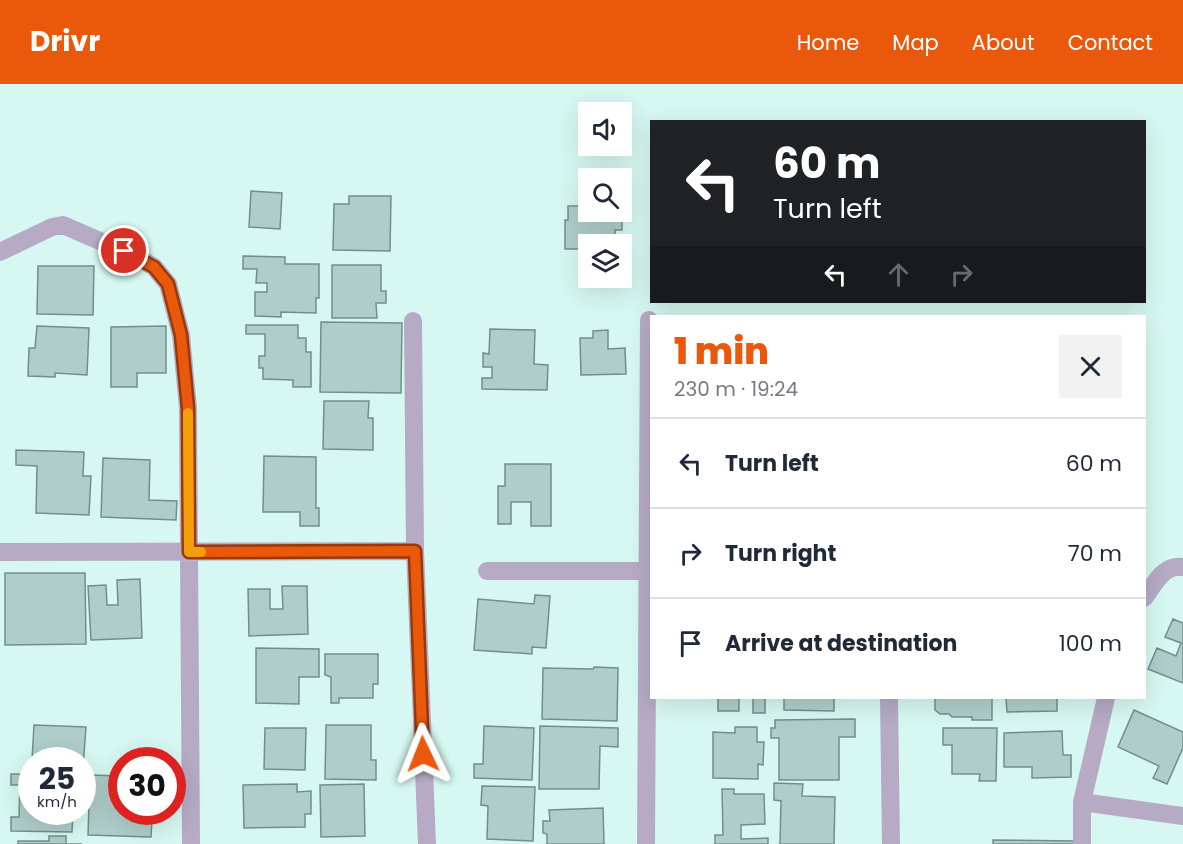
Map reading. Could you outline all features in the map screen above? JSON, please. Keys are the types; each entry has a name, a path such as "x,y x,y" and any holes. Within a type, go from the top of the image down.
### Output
{"street":[{"path":"0,252 52,227 63,225 141,258 154,267 168,284 181,335 188,408 190,844"},
{"path":"646,844 650,571 649,320"},
{"path":"413,321 415,551 427,844"},
{"path":"0,552 415,551"},
{"path":"1146,595 1166,569 1183,567"},
{"path":"487,571 650,571"},
{"path":"889,699 891,844"},
{"path":"1082,844 1082,802 1106,699"},
{"path":"1082,802 1183,816"}],"building":[{"path":"251,191 282,193 280,229 249,227"},
{"path":"349,196 391,196 390,251 333,250 334,204 349,204"},
{"path":"568,206 578,206 578,222 622,222 622,230 615,230 615,234 578,234 578,249 565,249 565,220 568,220"},
{"path":"243,256 285,257 285,264 319,264 319,298 316,298 316,313 281,312 281,317 255,316 255,292 267,292 267,283 256,283 257,269 243,269"},
{"path":"332,265 381,265 381,291 386,291 386,303 376,303 377,318 332,318"},
{"path":"38,266 94,266 93,315 37,314"},
{"path":"321,322 402,323 401,393 320,392"},
{"path":"246,325 298,325 298,338 306,338 306,352 311,352 311,387 293,387 293,380 263,379 263,368 259,368 259,356 265,356 265,334 246,334"},
{"path":"37,326 89,328 87,375 55,373 55,377 28,376 29,348 35,348"},
{"path":"166,326 166,373 137,373 137,387 111,387 111,327"},
{"path":"490,329 535,330 534,364 548,365 547,390 482,389 482,378 492,378 492,367 483,367 483,353 489,354"},
{"path":"608,330 608,349 625,348 626,374 581,375 580,338 593,338 593,331"},
{"path":"324,401 369,401 368,418 373,418 373,450 323,449"},
{"path":"16,450 84,452 83,476 91,476 89,515 36,513 37,466 16,465"},
{"path":"264,456 316,457 316,508 319,508 319,526 300,526 300,512 263,512"},
{"path":"103,458 150,460 149,500 177,501 176,520 101,517"},
{"path":"505,464 551,464 551,526 531,526 531,502 511,502 511,524 498,524 498,486 505,486"},
{"path":"5,573 85,573 86,644 5,645"},
{"path":"140,579 142,638 91,640 88,586 106,585 107,605 118,605 117,580"},
{"path":"282,586 307,586 308,634 249,636 248,589 270,589 270,609 283,609"},
{"path":"535,595 550,596 546,648 532,647 532,654 474,650 478,599 534,604"},
{"path":"1173,619 1183,623 1183,683 1148,669 1157,648 1176,656 1181,643 1165,637"},
{"path":"256,648 319,649 319,677 299,677 299,704 256,703"},
{"path":"325,654 378,654 378,684 373,684 373,698 339,698 339,703 331,703 331,677 325,675"},
{"path":"594,667 618,668 617,721 542,719 543,668 593,669"},
{"path":"718,699 739,699 739,711 718,711"},
{"path":"753,699 765,699 765,713 753,713"},
{"path":"784,699 834,699 834,711 784,710"},
{"path":"935,699 992,699 992,720 952,717 935,710"},
{"path":"1006,699 1057,699 1057,711 1007,712"},
{"path":"1134,710 1183,732 1183,748 1167,784 1153,778 1159,766 1118,747"},
{"path":"855,719 855,737 839,737 839,780 779,780 779,738 771,738 771,728 775,728 775,720"},
{"path":"34,725 86,727 85,747 33,747"},
{"path":"326,725 371,725 371,760 376,760 376,780 325,779"},
{"path":"484,726 534,728 532,780 474,778 474,764 483,764"},
{"path":"540,726 618,728 618,747 600,746 599,789 539,789"},
{"path":"735,727 757,727 757,742 764,742 763,765 758,764 758,779 713,778 713,732 735,733"},
{"path":"265,728 306,728 305,770 264,769"},
{"path":"943,728 997,728 996,781 979,781 980,774 952,774 952,745 943,745"},
{"path":"1062,731 1063,755 1071,755 1071,777 1032,778 1032,767 1004,767 1004,733"},
{"path":"11,774 18,774 18,785 11,785"},
{"path":"96,775 108,776 108,825 152,825 151,837 88,835 88,825 96,825"},
{"path":"774,783 803,784 802,796 835,797 834,844 780,844 781,801 774,800"},
{"path":"297,784 297,792 311,791 311,814 305,814 305,827 244,828 243,785"},
{"path":"364,784 365,836 321,837 320,785"},
{"path":"482,786 535,787 533,841 487,839 488,806 481,805"},
{"path":"722,789 734,789 734,794 764,794 765,824 741,825 741,839 768,838 768,844 715,844 715,835 723,835"},
{"path":"603,808 604,844 547,844 547,834 543,833 543,821 550,821 549,810"},
{"path":"11,817 18,817 18,825 72,825 72,832 11,831"},
{"path":"49,836 66,836 66,844 18,844 18,841 49,841"},
{"path":"993,840 1077,841 1077,844 993,844"}],"slow traffic":[{"path":"188,413 189,552 201,552"}],"route":[{"path":"124,251 141,258 154,267 168,284 181,335 188,408 189,552 415,551 423,754"}]}
